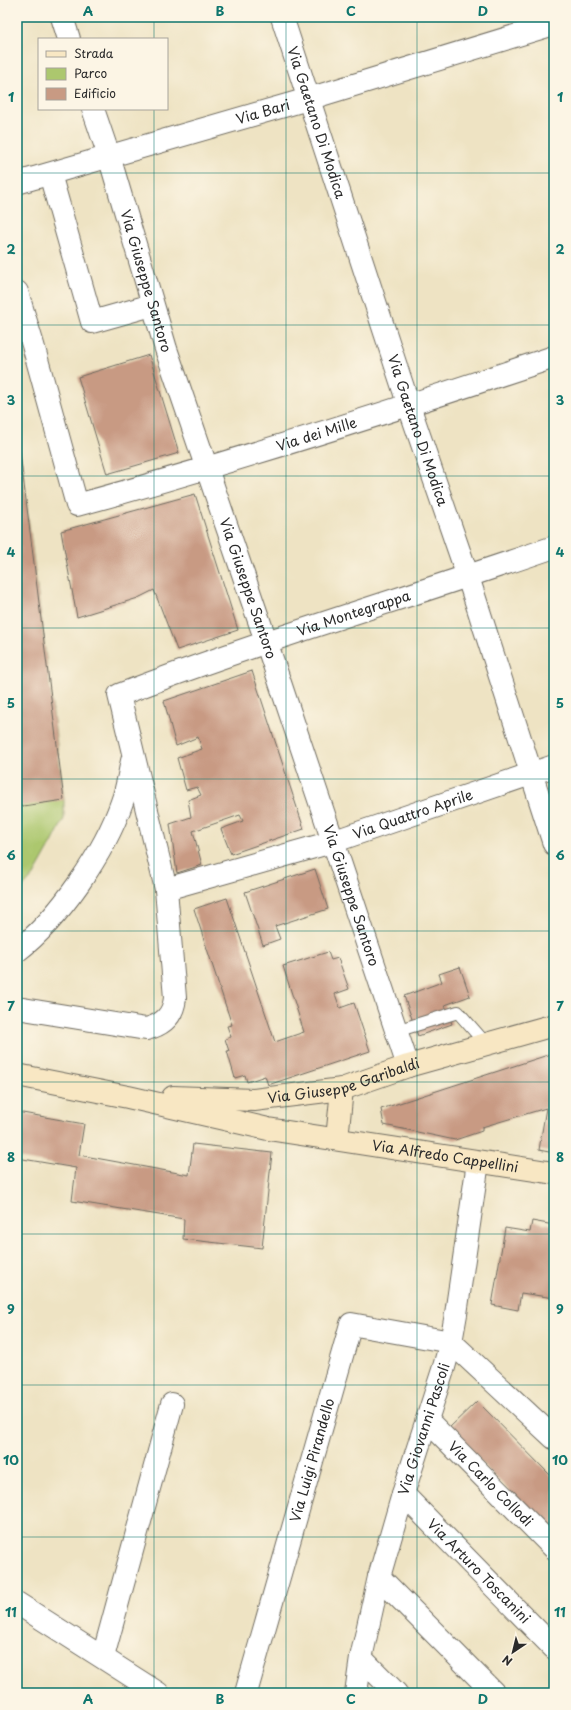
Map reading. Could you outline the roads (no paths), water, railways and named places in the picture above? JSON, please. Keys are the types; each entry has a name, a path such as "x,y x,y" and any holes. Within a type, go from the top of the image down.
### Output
{"main road":[{"name":"Via Giuseppe Garibaldi","path":"128,1097 254,1100 342,1089 408,1066 554,1025"},
{"path":"17,1075 128,1097"},
{"path":"337,1139 342,1089"},
{"name":"Via Alfredo Cappellini","path":"128,1097 268,1129 554,1173"}],"street":[{"path":"62,17 69,38"},
{"name":"Via Gaetano Di Modica","path":"282,17 409,406 468,577 554,844"},
{"name":"Via Bari","path":"17,183 308,99 554,24"},
{"name":"Via Giuseppe Santoro","path":"93,110 109,156 152,305 408,1066"},
{"path":"50,174 92,322 152,305"},
{"path":"17,292 25,346"},
{"name":"Via dei Mille","path":"25,346 77,505 206,468 409,406 554,358"},
{"name":"Via Montegrappa","path":"133,756 119,695 266,641 468,577 554,547"},
{"path":"17,1008 146,1029 161,1024 172,1013 175,998 173,887 133,756"},
{"path":"17,951 26,944 55,914 93,860 111,830 123,801 133,756"},
{"name":"Via Quattro Aprile","path":"173,887 332,842 554,766"},
{"name":"Via Giovanni Pascoli","path":"356,1693 361,1658 379,1577 403,1494 451,1342 478,1162"},
{"name":"Via Luigi Pirandello","path":"246,1693 351,1324 451,1342"},
{"path":"451,1342 554,1438"},
{"path":"103,1657 172,1404"},
{"name":"Via Carlo Collodi","path":"427,1420 554,1548"},
{"name":"Via Arturo Toscanini","path":"403,1494 554,1648"},
{"path":"379,1577 494,1693"},
{"path":"17,1603 158,1693"},
{"path":"361,1658 396,1693"}],"lane":[{"path":"396,1031 458,1012 486,1044"}]}
